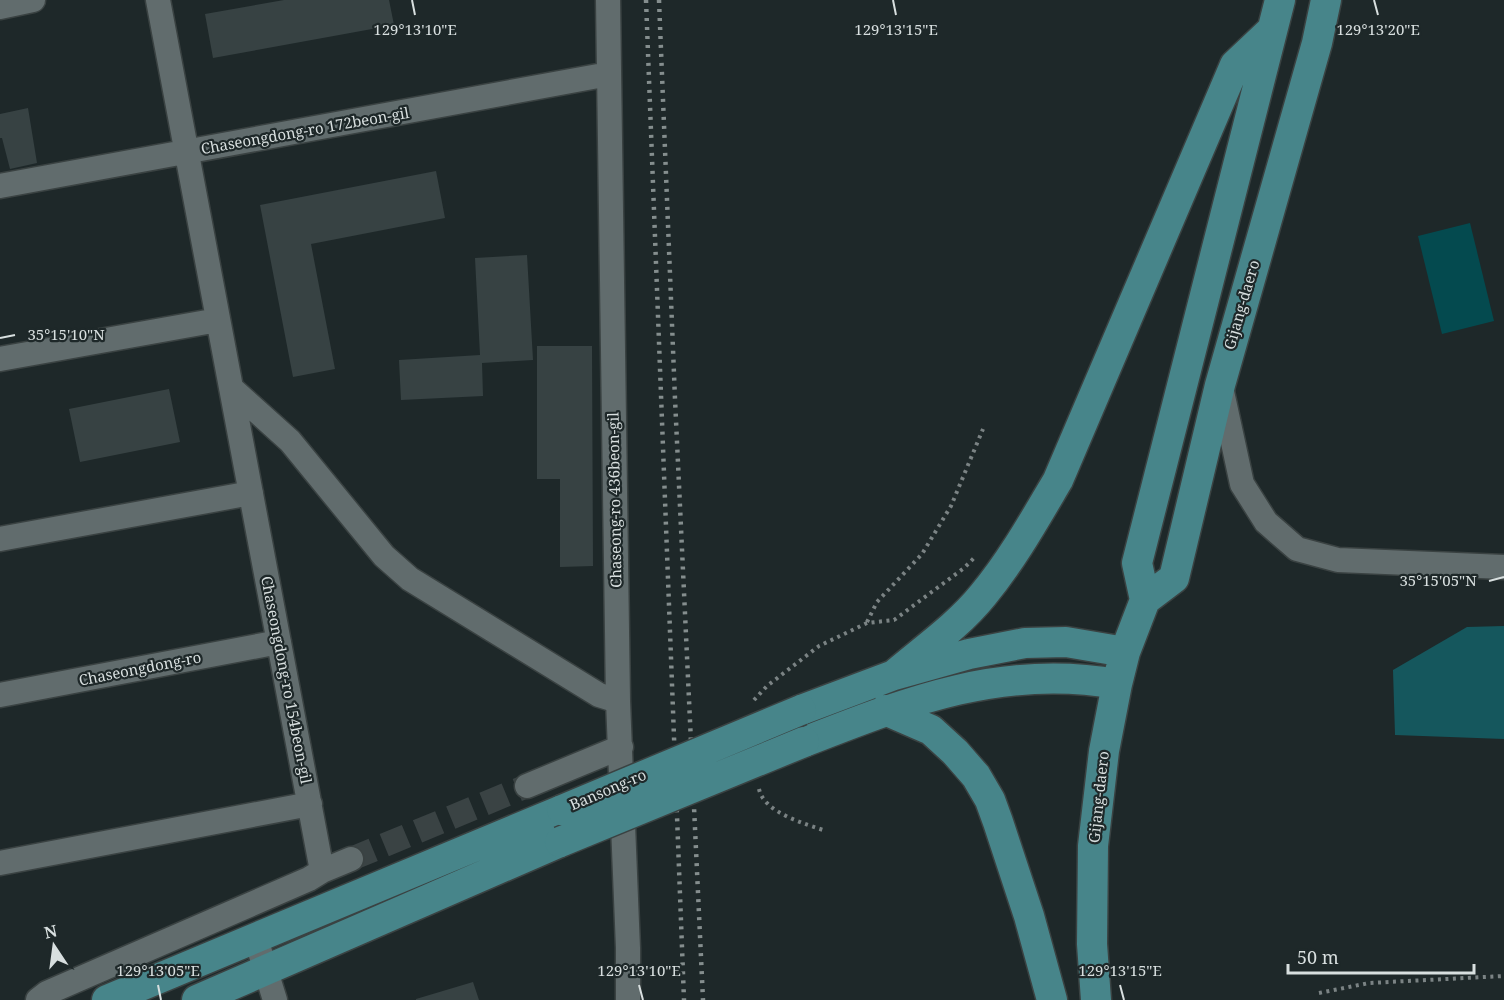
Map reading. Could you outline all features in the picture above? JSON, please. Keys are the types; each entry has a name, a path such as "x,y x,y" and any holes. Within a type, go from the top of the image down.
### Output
{"main road":[{"path":"1145,600 1137,563 1280,0"},
{"name":"Gijang-daero","path":"1096,1000 1092,944 1094,846 1104,751 1117,684 1125,652 1145,600 1173,578 1220,385 1317,43 1326,0"},
{"path":"894,675 960,619 982,596 1022,539 1058,480 1235,65 1272,30"},
{"name":"Bansong-ro","path":"107,1000 801,710 894,675 969,654 1025,644 1066,642 1125,652"},
{"name":"Bansong-ro","path":"197,1000 266,972 560,842 885,711 968,686 1046,677 1088,679 1117,684"},
{"path":"885,711 931,730 955,752 976,776 986,792 1029,916 1052,1000"}],"street":[{"path":"0,7 33,0"},
{"name":"Chaseongdong-ro 154beon-gil","path":"0,863 310,804 158,0"},
{"name":"Chaseong-ro 436beon-gil","path":"608,0 618,701 628,1000"},
{"name":"Chaseongdong-ro 172beon-gil","path":"0,186 609,74"},
{"path":"0,359 219,320"},
{"path":"1220,385 1242,484 1266,522 1297,549 1338,560 1504,567"},
{"path":"231,388 290,441 384,556 410,579 599,695 618,701"},
{"path":"0,539 251,493"},
{"name":"Chaseongdong-ro","path":"0,695 279,642"},
{"path":"527,786 621,747"},
{"path":"310,804 322,871"},
{"path":"38,1000 47,993 351,859"},
{"path":"256,939 275,1000"}],"path":[{"path":"867,623 877,602 922,554 951,506 983,429"},
{"path":"752,702 767,686 819,646 867,623 894,620 964,568 981,551"},
{"path":"758,785 760,796 780,814 826,831"},
{"path":"1319,993 1369,983 1504,976"}],"shaded area":[{"path":"1470,223 1494,321 1442,334 1418,236"},
{"path":"1504,626 1504,739 1395,735 1393,670 1467,627"}],"building":[{"path":"284,0 389,0 394,25 213,58 205,14"},
{"path":"28,108 37,163 10,169 2,138 0,138 0,114"},
{"path":"436,171 445,218 311,244 335,369 293,377 260,205"},
{"path":"527,255 533,360 482,363 483,396 401,400 399,360 480,355 475,258"},
{"path":"537,346 592,346 593,566 560,567 560,479 537,479"},
{"path":"169,389 180,442 80,462 69,409"},
{"path":"473,982 479,1000 416,1000 416,999"}],"tunnel":[{"path":"351,859 527,786"}],"railway":[{"path":"646,0 684,1000"},
{"path":"659,0 703,1000"}]}
